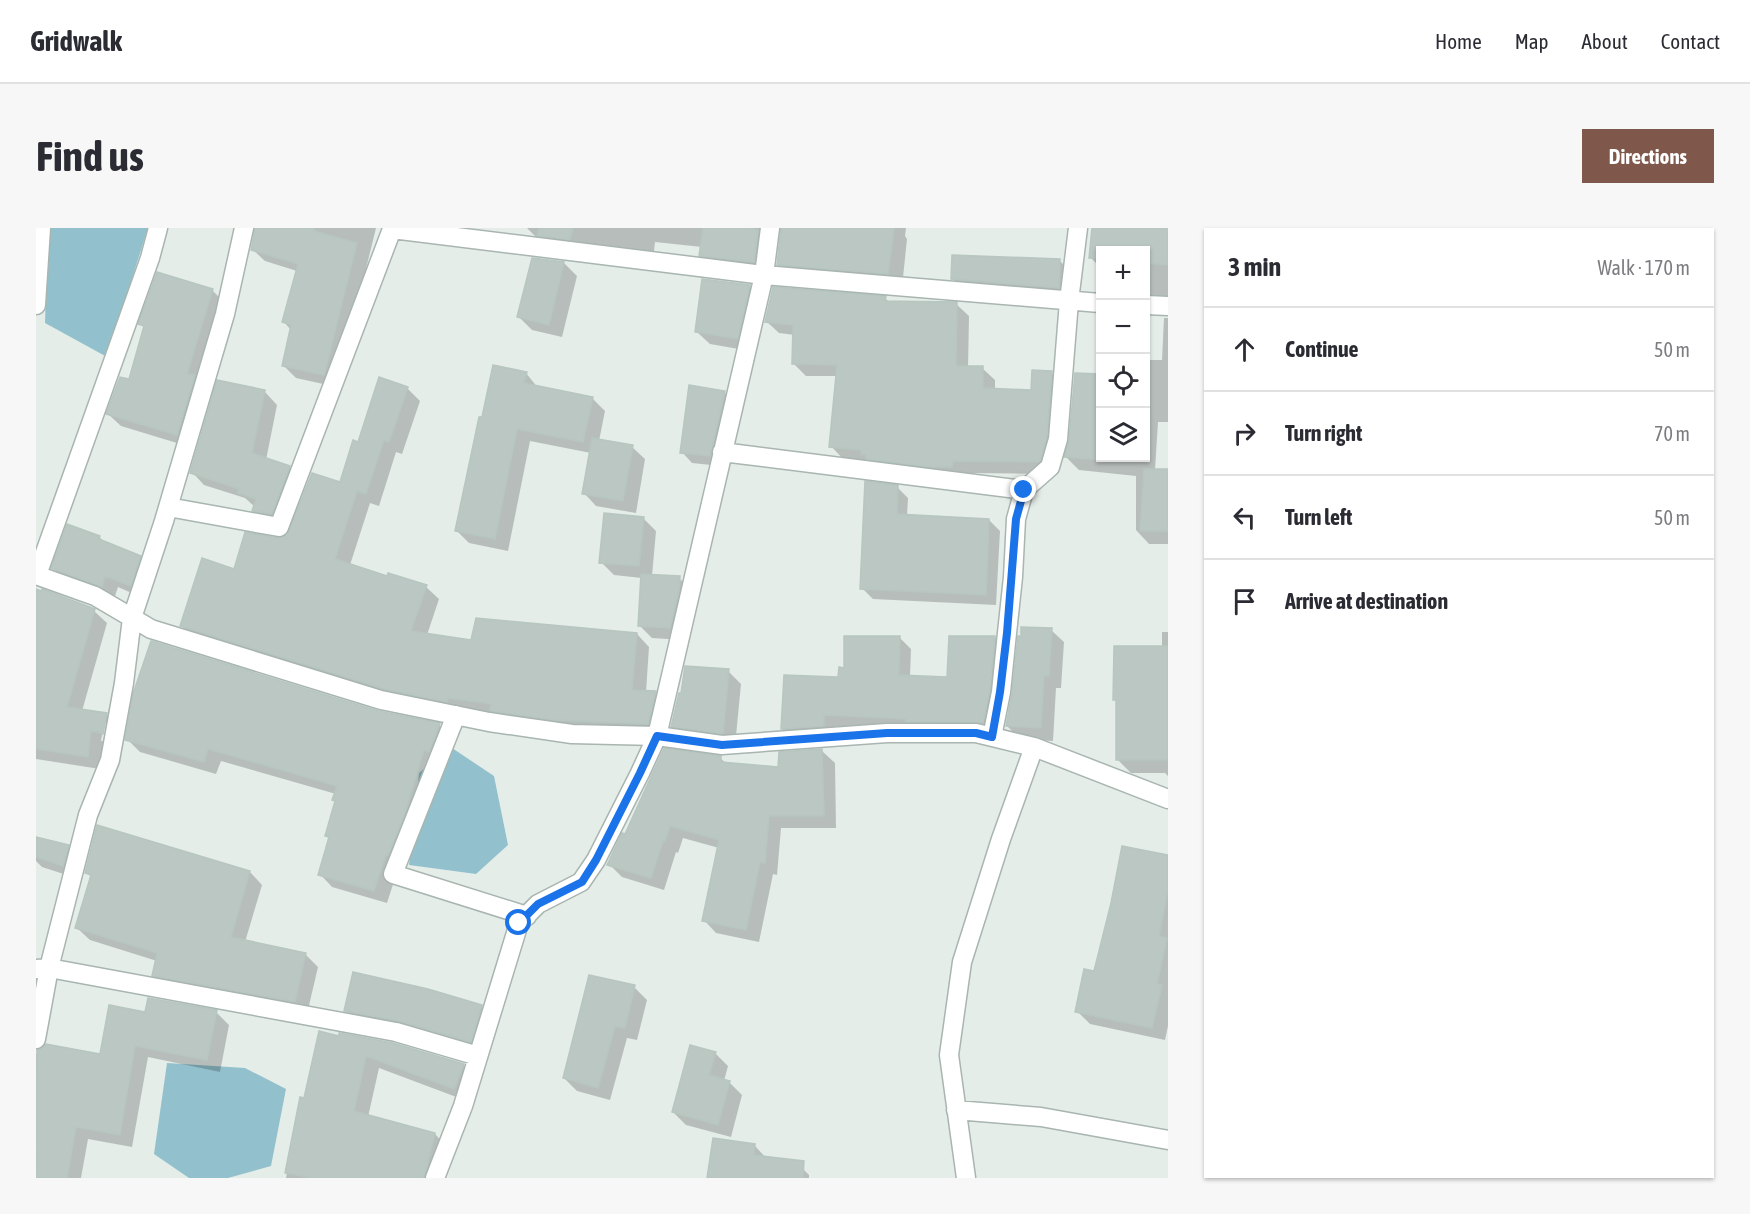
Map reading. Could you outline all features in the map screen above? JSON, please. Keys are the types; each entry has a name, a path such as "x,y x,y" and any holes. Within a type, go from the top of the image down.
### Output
{"street":[{"path":"36,305 41,228"},
{"path":"158,228 150,258 36,575 95,596 151,629 381,700 456,715 572,734 657,736 722,745 887,733 976,733 1034,747 1168,799"},
{"path":"36,1039 43,968 88,815 110,760 124,683 132,618 168,507 225,314 244,228"},
{"path":"435,1178 463,1106 519,923 538,904 582,882 601,850 657,736 764,275 770,228"},
{"path":"992,737 1007,633 1016,519 1024,490 1050,467 1058,440 1069,301 1078,228"},
{"path":"168,507 279,527 392,229 764,275 1096,303"},
{"path":"1150,305 1168,306"},
{"path":"722,452 1024,490"},
{"path":"456,715 393,874 527,916"},
{"path":"966,1178 949,1056 962,963 1001,839 1034,747"},
{"path":"43,968 396,1032 478,1056"},
{"path":"956,1110 1041,1117 1168,1140"}],"water":[{"path":"48,228 148,228 107,357 45,323"},
{"path":"449,746 494,776 508,845 476,874 409,865 419,773"},
{"path":"167,1063 245,1068 286,1089 271,1166 228,1178 189,1178 154,1154"}],"building":[{"path":"255,228 314,228 314,231 357,243 324,375 282,366 291,325 282,322 298,264 251,250"},
{"path":"539,228 573,228 570,240 537,236"},
{"path":"703,228 758,230 754,262 699,256"},
{"path":"781,228 894,228 888,274 777,265"},
{"path":"1092,228 1168,228 1168,265 1150,263 1150,246 1096,246 1096,259 1089,258"},
{"path":"952,255 1060,259 1059,288 951,279"},
{"path":"532,258 564,262 549,325 517,317"},
{"path":"157,272 213,289 187,374 195,375 177,435 106,414 120,377 129,379 144,326 138,324"},
{"path":"702,279 750,285 738,339 695,332"},
{"path":"773,287 886,296 885,301 957,302 956,366 983,366 983,388 1031,390 1032,370 1052,371 1047,437 1040,461 953,461 952,467 929,467 866,459 866,455 861,454 861,450 829,447 837,365 792,364 793,325 765,322"},
{"path":"493,365 527,372 524,383 593,397 583,442 517,429 495,539 455,531 479,417 482,417"},
{"path":"1075,373 1096,374 1096,460 1064,457 1069,440"},
{"path":"379,377 408,387 389,442 384,440 366,494 357,491 335,559 387,576 388,573 427,585 411,631 471,640 476,618 637,633 632,690 656,691 648,724 553,720 490,711 491,704 448,698 447,702 384,689 180,626 202,558 234,569 245,532 278,538 287,535 312,473 340,482 353,440 358,442"},
{"path":"217,380 265,390 252,453 290,466 272,514 252,511 256,499 238,493 239,489 190,473"},
{"path":"689,385 725,391 710,456 680,453"},
{"path":"592,438 633,445 623,501 582,494"},
{"path":"1144,469 1168,469 1168,531 1140,531"},
{"path":"865,481 898,485 897,514 989,519 986,595 860,589"},
{"path":"604,513 644,517 639,566 599,563"},
{"path":"67,524 100,536 99,539 141,556 131,586 105,576 102,587 51,568"},
{"path":"641,574 680,576 670,628 638,626"},
{"path":"36,589 41,591 42,589 95,609 67,707 107,713 103,734 91,730 88,757 36,749"},
{"path":"1021,627 1052,628 1049,676 1044,676 1041,728 1006,726"},
{"path":"844,636 900,636 899,675 947,677 949,636 995,636 990,690 983,723 905,722 906,719 824,715 824,726 781,729 784,675 838,677 839,667 844,668"},
{"path":"151,641 378,711 440,723 429,752 424,750 403,819 388,855 386,854 374,891 318,875 329,837 325,836 337,786 208,749 204,762 125,740 133,694"},
{"path":"1114,646 1168,646 1168,760 1116,760 1116,700 1113,700"},
{"path":"685,666 729,669 723,734 671,727 679,693 681,693"},
{"path":"664,748 721,756 721,762 778,767 779,752 822,749 824,816 769,816 765,863 760,862 746,930 702,921 719,840 670,826 651,878 607,865 622,833 625,834"},
{"path":"97,825 250,871 231,937 306,953 295,1002 152,976 157,953 75,928 91,875 85,873"},
{"path":"36,837 69,845 63,866 36,857"},
{"path":"1122,846 1168,855 1168,890 1159,936 1167,938 1157,984 1162,985 1152,1028 1075,1012 1084,969 1094,971"},
{"path":"353,972 428,989 482,1005 471,1042 399,1021 344,1011"},
{"path":"589,975 635,985 625,1028 615,1026 598,1088 563,1078"},
{"path":"148,998 217,1010 207,1060 135,1046 120,1135 76,1127 67,1178 36,1178 37,1050 46,1044 100,1054 109,1005 145,1012"},
{"path":"319,1031 393,1043 464,1064 454,1089 366,1056 354,1111 435,1133 424,1178 312,1178 285,1173 300,1097 304,1098"},
{"path":"690,1045 716,1052 709,1075 730,1081 718,1125 672,1112"},
{"path":"713,1138 755,1144 754,1155 804,1161 803,1178 707,1178"}],"route":[{"path":"519,923 538,904 582,882 596,860 657,736 722,745 887,733 976,733 992,737 1007,633 1016,519 1024,490"}]}
